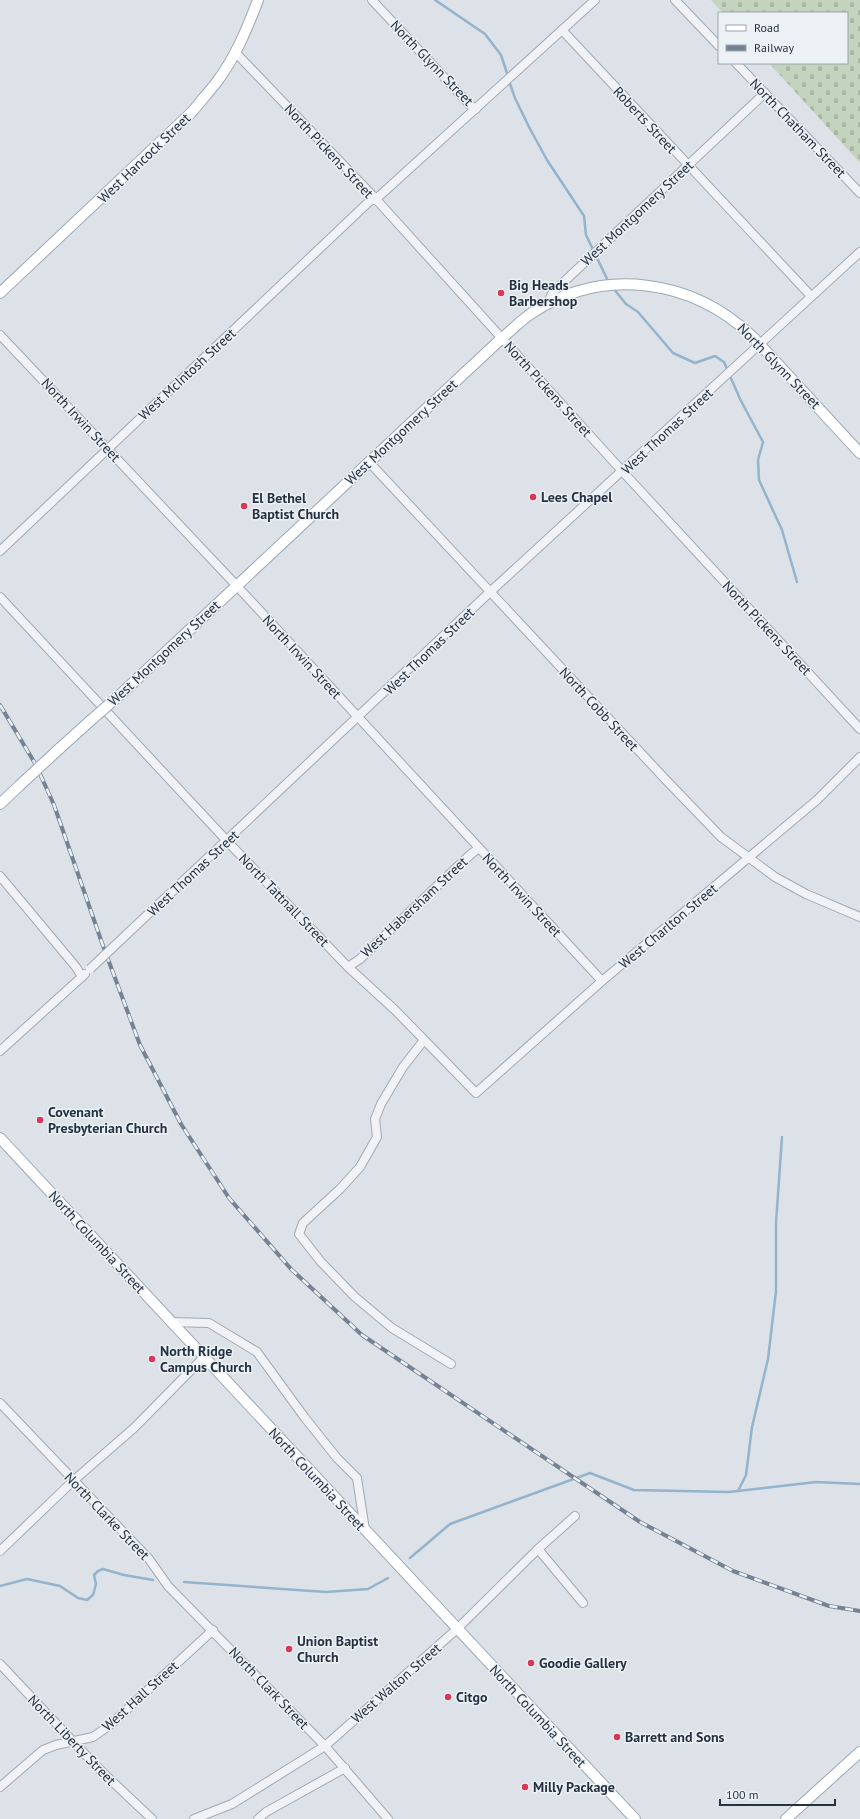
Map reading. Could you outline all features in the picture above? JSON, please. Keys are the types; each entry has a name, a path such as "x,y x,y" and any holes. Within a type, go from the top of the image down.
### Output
{"main road":[{"name":"West Hancock Street","path":"0,293 192,112 217,82 235,52 246,32 258,0"},
{"name":"North Glynn Street","path":"547,304 570,294 598,287 623,284 656,287 683,293 711,305 736,322 761,345 860,453"},
{"name":"West Montgomery Street","path":"0,804 122,693 502,338 531,313 547,304"},
{"name":"North Columbia Street","path":"0,1138 635,1819"},
{"path":"786,1819 860,1752"}],"street":[{"name":"North Glynn Street","path":"372,0 470,105 476,108"},
{"name":"West McIntosh Street","path":"0,551 375,199 595,0"},
{"path":"675,0 718,45"},
{"name":"Roberts Street","path":"562,30 811,296"},
{"name":"North Pickens Street","path":"235,52 375,199 623,472 860,729"},
{"name":"North Chatham Street","path":"737,64 860,193"},
{"name":"West Montgomery Street","path":"547,304 553,292 765,93"},
{"name":"West Thomas Street","path":"0,1051 82,977 490,592 623,472 860,252"},
{"name":"North Irwin Street","path":"0,335 236,585 602,981"},
{"name":"North Cobb Street","path":"369,462 721,837 775,876 806,894 860,917"},
{"name":"North Tattnall Street","path":"0,597 227,841 348,967 424,1040 476,1093"},
{"name":"West Charlton Street","path":"476,1093 602,981 817,800 860,757"},
{"name":"West Habersham Street","path":"348,967 360,959 470,854 479,848"},
{"path":"0,876 76,967 82,977"},
{"path":"424,1040 403,1067 382,1104 375,1119 377,1137 360,1167 340,1189 303,1223 299,1234 321,1262 355,1297 392,1328 451,1364"},
{"path":"171,1322 209,1323 257,1352 305,1418 337,1458 357,1478 365,1530"},
{"path":"0,1551 73,1481 134,1428 204,1357"},
{"name":"North Clarke Street","path":"0,1403 149,1559 168,1586 213,1630"},
{"name":"West Walton Street","path":"194,1819 232,1804 325,1746 457,1629 538,1549 575,1516"},
{"path":"538,1549 583,1603"},
{"name":"West Hall Street","path":"0,1787 43,1750 56,1745 93,1737 110,1725 213,1630"},
{"name":"North Clark Street","path":"213,1630 325,1746"},
{"name":"North Liberty Street","path":"0,1664 98,1768 149,1816"},
{"path":"325,1746 388,1819"},
{"path":"258,1819 266,1812 344,1768"}],"green space":[{"path":"711,0 860,0 860,163 770,64 848,64 848,12 722,12"}],"waterway":[{"path":"435,0 485,34 501,55 508,76"},
{"path":"509,81 515,98 547,160 584,216 586,235 609,283"},
{"path":"613,288 626,304 638,312 673,353 695,363 715,356 724,362 740,399 763,442 758,460 759,480 782,530 797,582"},
{"path":"738,1491 746,1475 752,1427 768,1359 776,1291 776,1223 782,1137"},
{"path":"410,1558 450,1524 590,1473 634,1490 729,1492 816,1482 860,1484"},
{"path":"0,1586 27,1579 60,1586 78,1598 87,1600 93,1595 96,1584 94,1575 103,1569 124,1575 153,1580"},
{"path":"184,1582 326,1592 368,1589 388,1578"}],"railway":[{"path":"0,705 36,765 54,805 102,943 140,1045 181,1124 229,1198 291,1269 362,1335 640,1522 733,1571 829,1606 860,1611"}],"place":[{"name":"Big Heads Barbershop","path":"501,293"},
{"name":"Lees Chapel","path":"533,497"},
{"name":"El Bethel Baptist Church","path":"244,506"},
{"name":"Covenant Presbyterian Church","path":"40,1120"},
{"name":"North Ridge Campus Church","path":"152,1359"},
{"name":"Union Baptist Church","path":"289,1649"},
{"name":"Goodie Gallery","path":"531,1663"},
{"name":"Citgo","path":"448,1697"},
{"name":"Barrett and Sons","path":"617,1737"},
{"name":"Milly Package","path":"525,1787"}]}
